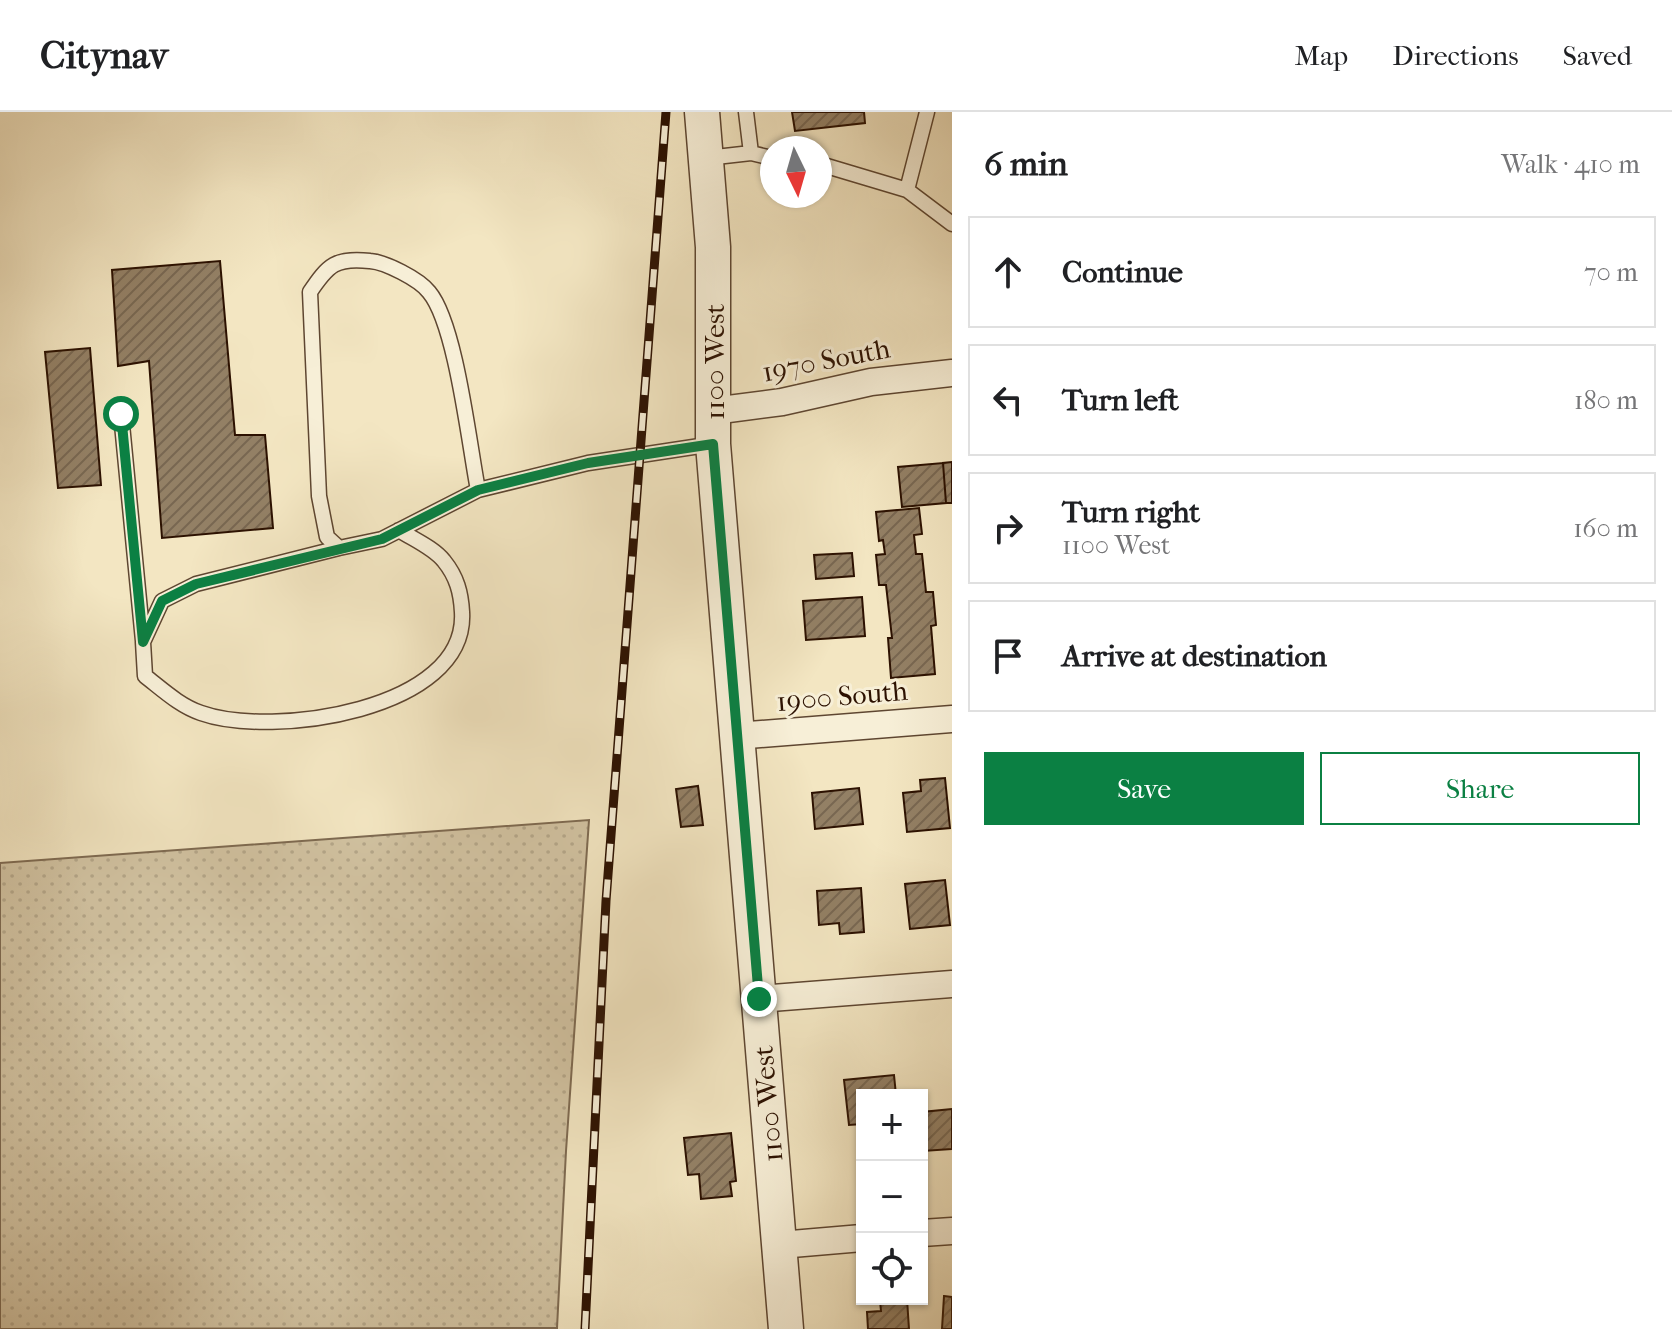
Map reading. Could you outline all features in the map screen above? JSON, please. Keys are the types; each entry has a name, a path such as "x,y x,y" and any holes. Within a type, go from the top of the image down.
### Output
{"street":[{"name":"1100 West","path":"702,112 715,322 713,444 786,1329"},
{"name":"1970 South","path":"713,411 782,402 871,382 952,373"},
{"name":"1900 South","path":"736,736 952,719"},
{"path":"759,999 952,984"},
{"path":"928,1233 952,1231"},
{"path":"780,1245 856,1239"}],"lane":[{"path":"746,112 751,153"},
{"path":"907,190 927,112"},
{"path":"706,158 751,153 760,155"},
{"path":"832,168 907,190 952,224"},
{"path":"339,548 327,537 319,496 310,292 326,269 348,258 383,262 429,291 448,333 478,490"},
{"path":"121,414 145,676 175,700 203,714 282,722 338,716 402,694 440,669 463,630 460,589 443,559 399,530"},
{"path":"143,642 162,601 196,584 382,539 478,490 588,463 713,444"}],"shaded area":[{"path":"589,820 557,1328 0,1329 0,863"}],"building":[{"path":"792,112 864,112 865,123 795,131"},
{"path":"220,261 235,435 265,435 273,528 162,538 149,361 118,366 112,270"},
{"path":"90,348 101,485 58,488 45,352"},
{"path":"952,462 952,503 946,503 943,463"},
{"path":"943,463 946,503 902,507 898,467"},
{"path":"919,508 922,534 914,535 916,554 922,554 926,592 933,592 936,625 931,626 935,674 891,678 888,638 892,638 886,585 879,585 876,555 885,554 883,540 879,541 876,512"},
{"path":"852,553 854,576 816,579 814,555"},
{"path":"862,597 865,636 806,640 803,601"},
{"path":"945,778 950,828 907,832 903,793 921,791 920,780"},
{"path":"698,786 703,825 681,827 676,789"},
{"path":"859,788 863,824 815,829 812,793"},
{"path":"945,880 950,925 910,929 905,884"},
{"path":"861,888 864,932 840,934 839,923 819,925 817,891"},
{"path":"894,1075 895,1089 856,1089 856,1124 849,1125 844,1080"},
{"path":"952,1109 952,1149 928,1151 928,1111"},
{"path":"731,1133 736,1181 730,1182 732,1196 701,1199 699,1174 688,1175 684,1138"},
{"path":"944,1296 952,1297 952,1329 942,1329"},
{"path":"880,1305 907,1305 909,1329 868,1329 867,1312 881,1311"}],"railway":[{"path":"585,1329 606,901 666,112"}],"route":[{"path":"121,414 143,642 162,601 196,584 382,539 478,490 588,463 713,444 759,999"}]}
